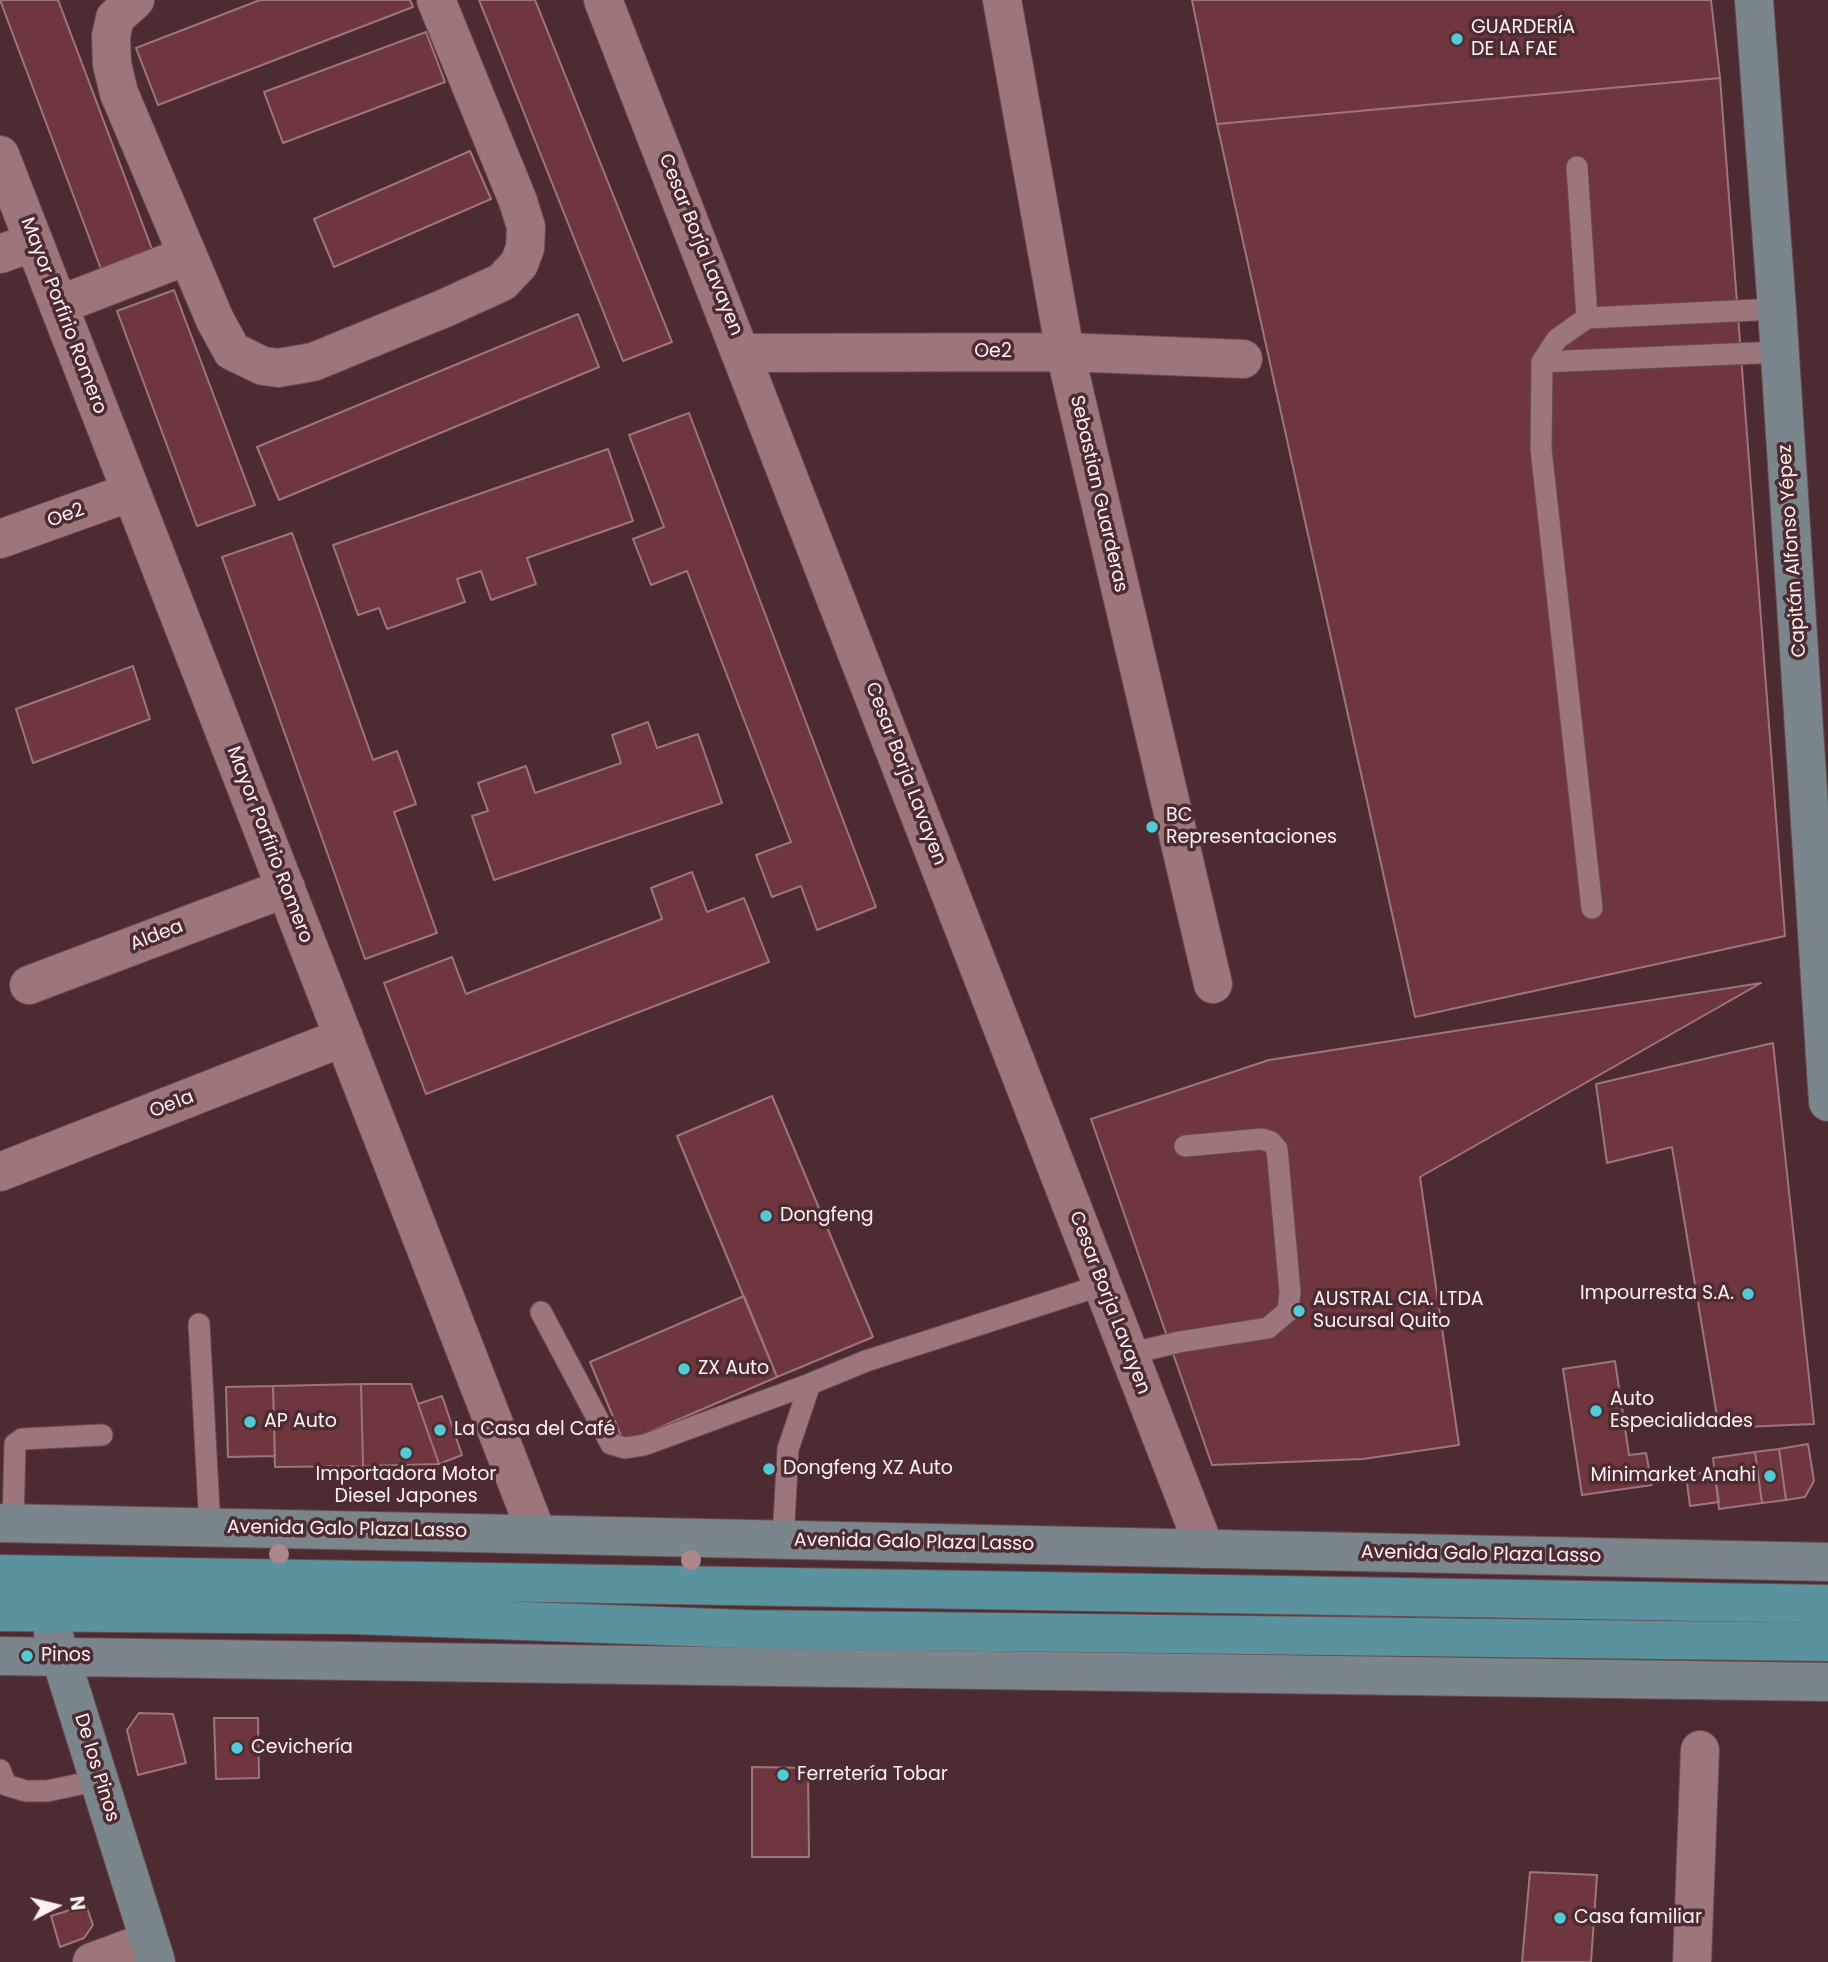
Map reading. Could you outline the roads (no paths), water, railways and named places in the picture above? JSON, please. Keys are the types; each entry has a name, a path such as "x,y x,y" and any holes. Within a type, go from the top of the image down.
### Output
{"main road":[{"name":"Capitán Alfonso Yépez","path":"1754,0 1780,352 1828,1102"},
{"name":"Avenida Galo Plaza Lasso","path":"7,1523 1828,1562"},
{"path":"17,1574 1828,1604"},
{"name":"De los Pinos","path":"17,1574 46,1612 153,1952"},
{"path":"0,1612 356,1615 745,1629 1828,1642"},
{"path":"0,1656 1828,1682"}],"street":[{"path":"135,0 115,18 111,36 112,64 119,93 186,256 232,351 263,366 278,368 313,362 502,282 519,264 525,248 526,227 518,201 436,0"},
{"name":"Cesar Borja Lavayen","path":"603,0 1205,1549"},
{"name":"Sebastian Guarderas","path":"1002,0 1065,352 1213,984"},
{"name":"Mayor Porfirio Romero","path":"0,155 17,248 59,305 537,1534"},
{"path":"59,305 186,256"},
{"name":"Oe2","path":"742,353 1065,352 1243,359"},
{"name":"Oe2","path":"0,539 131,492"},
{"name":"Aldea","path":"29,985 286,888"},
{"name":"Oe1a","path":"0,1172 344,1037"},
{"path":"1692,1962 1700,1750"},
{"path":"92,1962 153,1952"}],"lane":[{"path":"1577,167 1587,318"},
{"path":"1592,908 1541,449 1542,362 1557,339 1587,318 1777,309"},
{"path":"1542,362 1780,352"},
{"path":"1129,1354 1179,1342 1268,1328 1288,1311 1290,1292 1278,1149 1271,1142 1262,1139 1185,1146"},
{"path":"541,1312 611,1444 625,1448 644,1445 810,1384 866,1360 1102,1285"},
{"path":"199,1324 204,1456 210,1528"},
{"path":"783,1540 788,1449 810,1384"},
{"path":"7,1523 15,1444 22,1439 102,1435"},
{"path":"0,1770 6,1785 26,1791 47,1791 100,1780"}],"place":[{"name":"GUARDERÍA DE LA FAE","path":"1457,39"},
{"name":"BC Representaciones","path":"1152,827"},
{"name":"Dongfeng","path":"766,1216"},
{"name":"Impourresta S.A.","path":"1748,1294"},
{"name":"AUSTRAL CIA. LTDA Sucursal Quito","path":"1299,1311"},
{"name":"ZX Auto","path":"684,1369"},
{"name":"Auto Especialidades","path":"1596,1411"},
{"name":"AP Auto","path":"250,1422"},
{"name":"La Casa del Café","path":"440,1430"},
{"name":"Importadora Motor Diesel Japones","path":"406,1453"},
{"name":"Dongfeng XZ Auto","path":"769,1469"},
{"name":"Minimarket Anahi","path":"1770,1476"},
{"name":"Pinos","path":"27,1656"},
{"name":"Cevichería","path":"237,1748"},
{"name":"Ferretería Tobar","path":"783,1775"},
{"name":"Casa familiar","path":"1560,1918"}]}
